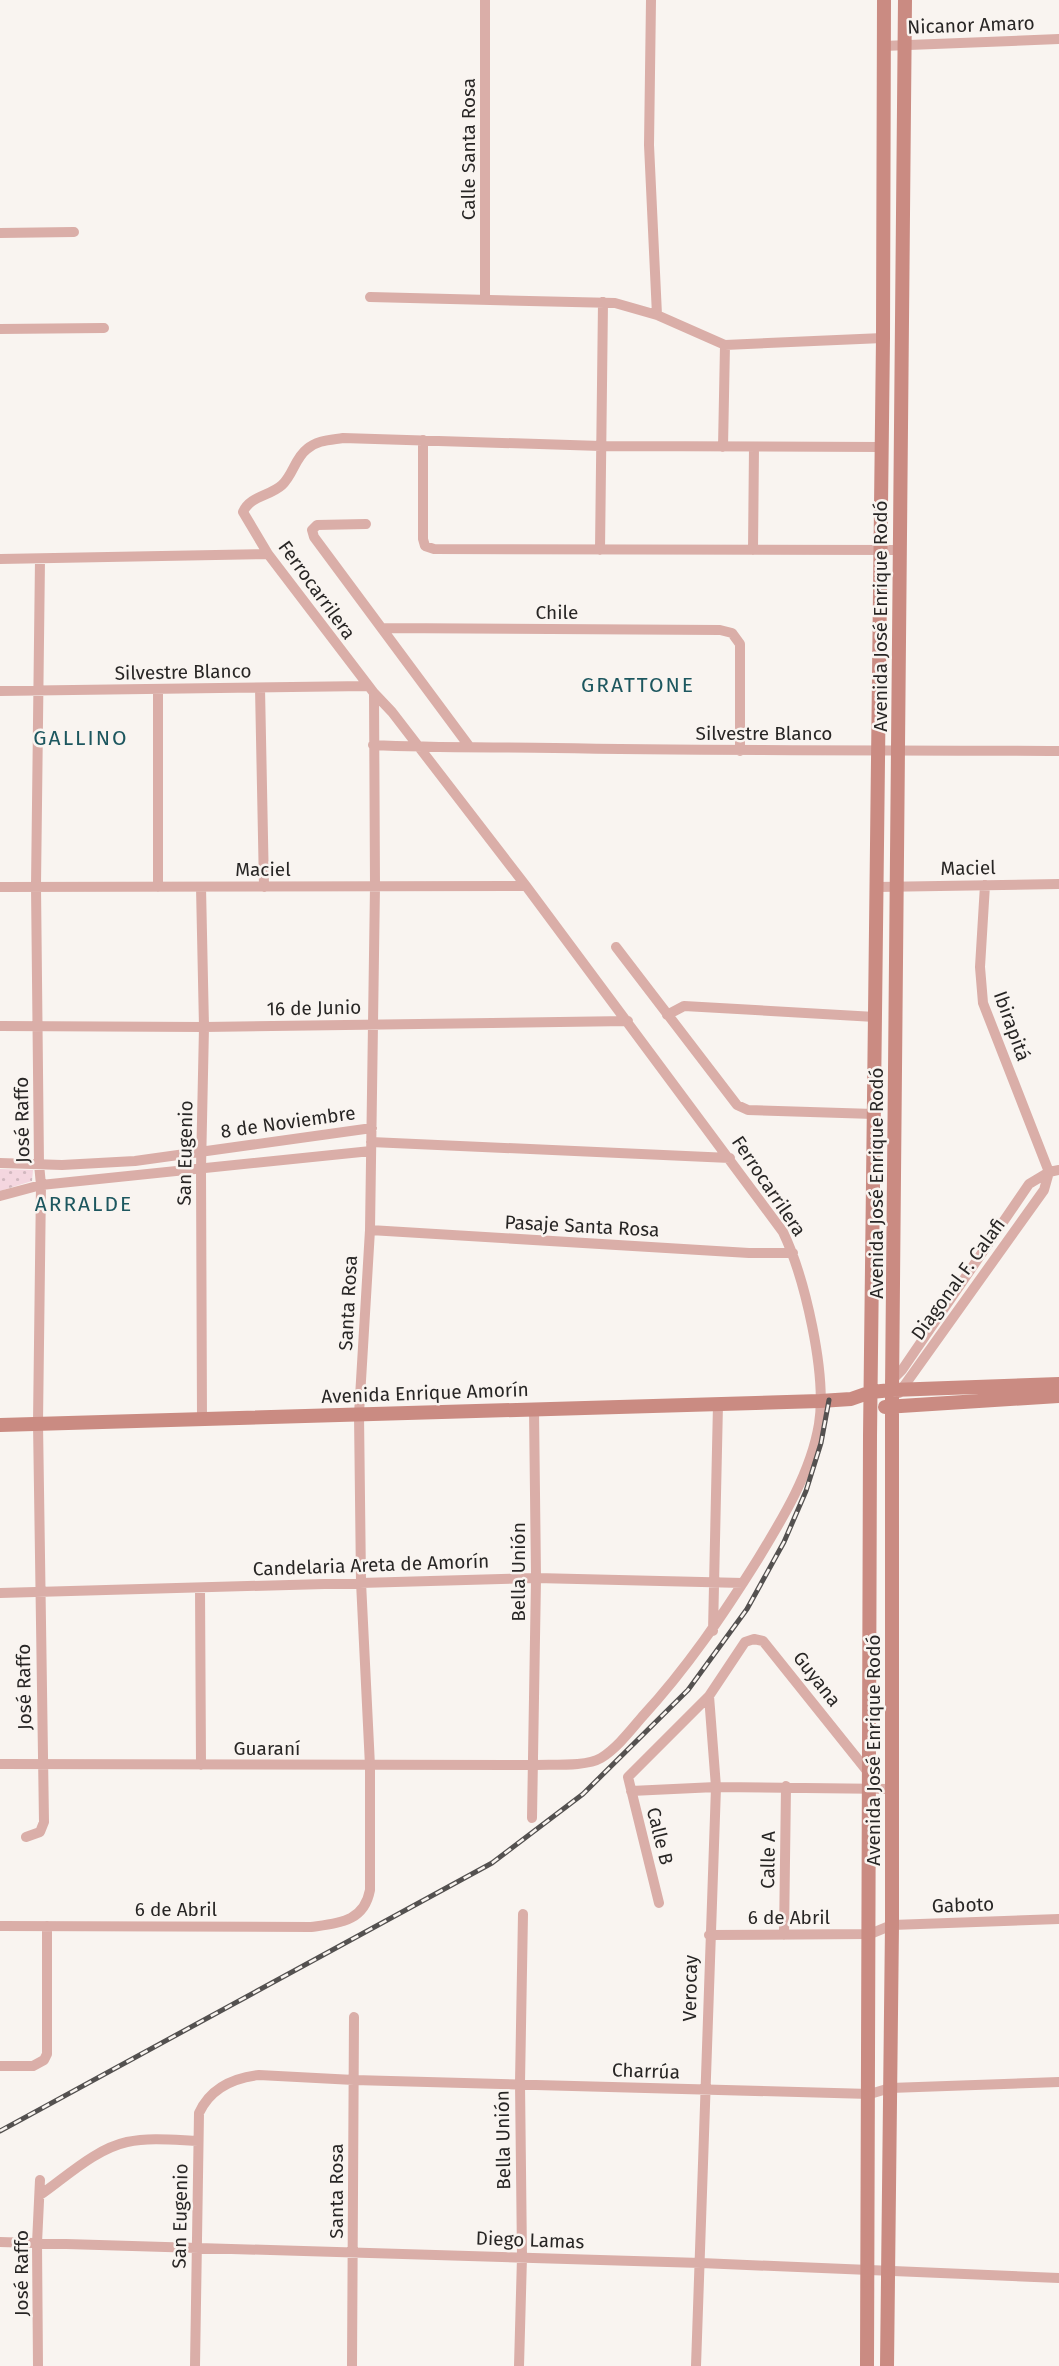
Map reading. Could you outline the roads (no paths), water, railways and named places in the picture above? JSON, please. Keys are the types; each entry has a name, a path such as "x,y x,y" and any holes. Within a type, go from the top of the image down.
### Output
{"street":[{"name":"Calle Santa Rosa","path":"485,0 485,299"},
{"path":"651,0 649,145 657,315"},
{"name":"Avenida José Enrique Rodó","path":"884,0 874,1114 887,1388 893,1406 892,1925 887,2366"},
{"name":"Avenida José Enrique Rodó","path":"867,2366 871,1408 887,1388 898,887 905,0"},
{"name":"Nicanor Amaro","path":"883,46 1059,39"},
{"path":"883,211 903,209"},
{"path":"0,233 74,232"},
{"path":"370,297 615,303 657,315 725,345 883,338"},
{"path":"600,550 603,302"},
{"path":"0,329 104,328"},
{"path":"723,447 725,345"},
{"path":"882,379 902,377"},
{"name":"Ferrocarrilera","path":"423,440 343,438 319,442 306,449 298,458 285,482 274,491 256,498 243,512 268,554 370,689 392,712 526,886 783,1232 800,1273 818,1372 820,1401 817,1432 806,1465 783,1517 713,1631 670,1688 613,1749 599,1760 533,1765"},
{"path":"881,447 601,446 423,440 423,539 425,546 434,549 900,550"},
{"path":"753,550 754,447"},
{"path":"366,524 317,525 312,530 314,537 468,746"},
{"path":"0,559 268,554"},
{"name":"José Raffo","path":"26,1837 40,1832 44,1822 37,1423 41,1185 36,886 40,559"},
{"name":"Chile","path":"382,628 720,630 733,633 740,643 740,751"},
{"path":"260,688 264,887"},
{"name":"Silvestre Blanco","path":"0,691 370,689"},
{"name":"Santa Rosa","path":"352,1919 367,1903 370,1890 370,1766 361,1582 359,1414 370,1230 374,1025 375,886 370,689"},
{"path":"158,690 158,887"},
{"name":"Silvestre Blanco","path":"373,745 420,748 468,746 740,751 1059,751"},
{"name":"Maciel","path":"877,887 1059,884"},
{"name":"Ibirapitá","path":"985,885 980,967 983,1003 1054,1171"},
{"name":"Maciel","path":"0,887 526,886"},
{"name":"San Eugenio","path":"201,887 204,1027 201,1168 202,1419"},
{"path":"616,947 737,1105 748,1110 874,1114"},
{"path":"667,1015 684,1006 875,1017"},
{"name":"16 de Junio","path":"0,1026 204,1027 628,1021"},
{"name":"8 de Noviembre","path":"0,1163 135,1161 372,1128"},
{"name":"8 de Noviembre","path":"0,1196 41,1185 371,1146 730,1158"},
{"name":"Diagonal F. Calafi","path":"887,1388 1029,1184 1054,1171"},
{"name":"Diagonal F. Calafi","path":"887,1388 1044,1191 1054,1171"},
{"name":"Pasaje Santa Rosa","path":"370,1230 736,1253 793,1253"},
{"name":"Avenida Enrique Amorín","path":"0,1425 820,1401 851,1399 887,1388 1059,1384"},
{"name":"Avenida Enrique Amorín","path":"851,1399 871,1408 1059,1396"},
{"path":"713,1631 718,1404"},
{"name":"Bella Unión","path":"532,1818 536,1578 534,1409"},
{"name":"Candelaria Areta de Amorín","path":"0,1593 536,1578 743,1583"},
{"path":"200,1588 201,1765"},
{"name":"Guyana","path":"709,1696 745,1642 764,1640 868,1780"},
{"name":"Calle B","path":"659,1903 628,1776 709,1696"},
{"name":"Verocay","path":"696,2366 716,1787 709,1696"},
{"name":"Guaraní","path":"0,1764 533,1765"},
{"path":"631,1791 786,1786 868,1780 891,1789"},
{"name":"Calle A","path":"784,1935 786,1786"},
{"name":"Bella Unión","path":"519,2366 523,1914"},
{"name":"6 de Abril","path":"0,1926 311,1927 352,1919"},
{"name":"Gaboto","path":"870,1934 892,1925 1059,1919"},
{"path":"0,2066 33,2066 44,2060 47,2054 47,1926"},
{"name":"6 de Abril","path":"709,1935 870,1934"},
{"name":"Santa Rosa","path":"352,2366 354,2017"},
{"name":"Charrúa","path":"232,2082 259,2075 870,2094 890,2088 1059,2082"},
{"name":"San Eugenio","path":"195,2366 199,2113 205,2101 215,2091 232,2082"},
{"path":"40,2195 95,2156 125,2142 198,2141"},
{"name":"José Raffo","path":"38,2366 37,2243 40,2180"},
{"name":"Diego Lamas","path":"0,2242 889,2269 1059,2278"}],"railway":[{"path":"0,2131 492,1863 583,1794 688,1690 747,1609 784,1542 806,1491 821,1443 829,1400"}],"district":[{"name":"GRATTONE","path":"638,685"},
{"name":"GALLINO","path":"81,738"},
{"name":"ARRALDE","path":"84,1204"}]}
